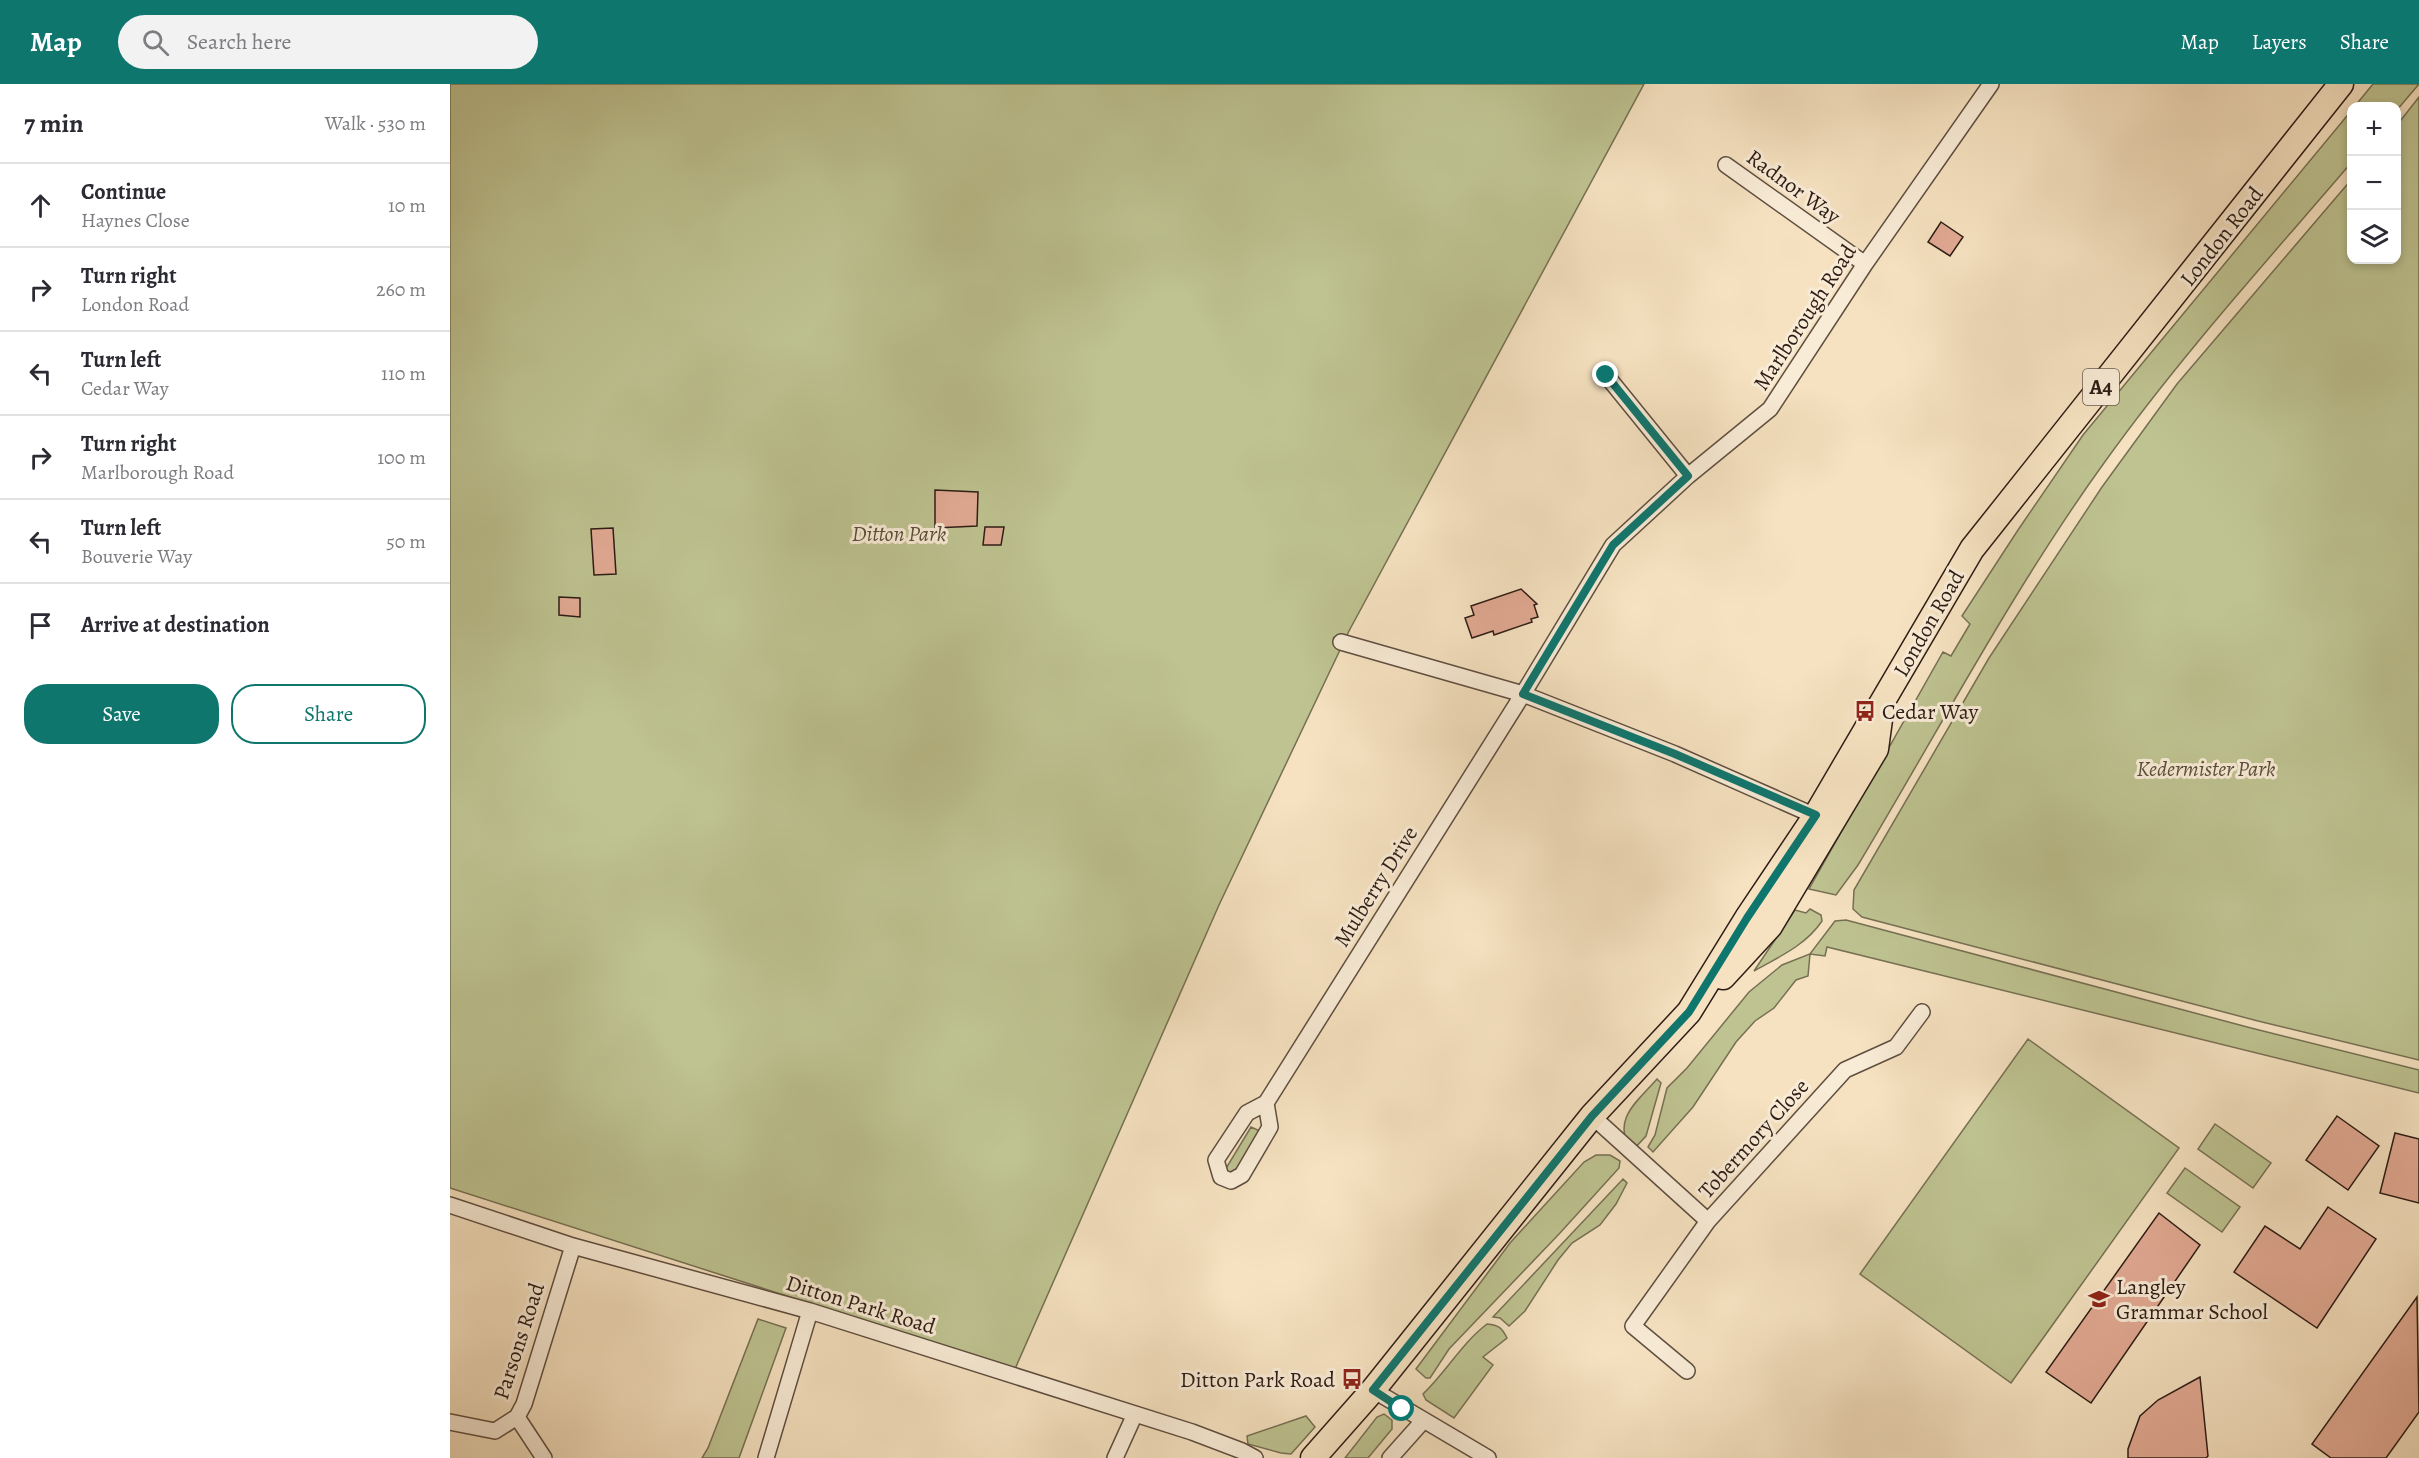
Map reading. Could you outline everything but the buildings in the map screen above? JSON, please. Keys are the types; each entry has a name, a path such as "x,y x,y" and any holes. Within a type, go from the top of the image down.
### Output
{"main road":[{"name":"London Road","path":"1823,820 1876,749 1881,703 1972,549 2342,84"},
{"path":"1313,1458 1373,1390 1592,1116 1770,926 1823,820"}],"street":[{"name":"Marlborough Road","path":"1523,694 1613,545 1688,476 1770,409 1865,264 1991,84"},
{"name":"Radnor Way","path":"1726,165 1865,264"},
{"path":"1606,375 1688,476"},
{"path":"1341,642 1523,694 1675,754 1823,820"},
{"name":"Mulberry Drive","path":"1266,1103 1270,1128 1242,1175 1231,1181 1221,1177 1216,1160 1247,1113 1266,1103 1523,694"},
{"name":"Tobermory Close","path":"1592,1116 1708,1221 1845,1070 1896,1047 1922,1012"},
{"name":"Ditton Park Road","path":"450,1205 573,1246 810,1311 1192,1432 1242,1450 1255,1458"},
{"path":"1687,1371 1633,1326 1708,1221"},
{"name":"Parsons Road","path":"450,1422 495,1431 517,1417 524,1404 573,1246"},
{"path":"766,1458 810,1311"},
{"path":"1373,1390 1488,1458"},
{"path":"1115,1458 1135,1414"},
{"path":"517,1417 544,1458"},
{"path":"1390,1458 1423,1421"}],"green space":[{"name":"Ditton Park","path":"450,84 1644,84 1349,631 1219,905 1015,1369 450,1188"},
{"path":"2373,84 2419,84 2401,105 2401,102 2358,102"},
{"name":"Kedermister Park","path":"2419,97 2419,1060 2258,1021 1862,917 1853,909 1854,890 1989,658 2102,487 2177,384 2347,185 2347,264 2401,264 2401,120"},
{"path":"2347,116 2347,168 2193,348 2104,463 2038,560 1858,865 1836,895 1809,889 1943,652 1951,656 1970,624 1962,616 2083,435"},
{"path":"1810,909 1821,915 1822,921 1816,929 1791,950 1754,971 1795,910 1806,913"},
{"path":"1846,920 2251,1028 2419,1070 2419,1093 1827,947 1825,956 1810,954 1835,921"},
{"path":"1810,954 1808,976 1796,980 1774,1008 1755,1021 1736,1042 1693,1107 1653,1152 1648,1147 1655,1135 1667,1088 1687,1068 1749,992 1782,965"},
{"path":"2028,1039 2179,1148 2011,1383 1860,1274"},
{"path":"1657,1079 1661,1083 1646,1136 1632,1151 1626,1140 1625,1120 1635,1103"},
{"path":"2215,1124 2271,1163 2253,1188 2198,1149"},
{"path":"1251,1127 1260,1131 1233,1175 1225,1170"},
{"path":"1596,1155 1610,1155 1620,1161 1619,1168 1449,1349 1430,1378 1426,1378 1416,1369 1510,1243 1584,1162"},
{"path":"2185,1168 2240,1207 2222,1232 2167,1193"},
{"path":"1623,1179 1627,1183 1616,1204 1600,1225 1572,1243 1558,1260 1525,1311 1509,1326 1500,1318 1493,1317"},
{"path":"758,1319 786,1328 739,1458 702,1458 708,1448"},
{"path":"1487,1324 1500,1328 1507,1338 1483,1357 1493,1365 1454,1418 1426,1400 1423,1394"},
{"path":"1384,1414 1392,1420 1392,1429 1368,1458 1345,1458 1377,1417"},
{"path":"1306,1416 1315,1427 1291,1454 1248,1444 1247,1436"}],"place":[{"name":"Cedar Way","path":"1865,711"},
{"name":"Langley Grammar School","path":"2099,1299"},
{"name":"Ditton Park Road","path":"1352,1379"}],"route":[{"path":"1402,1409 1373,1390 1592,1116 1689,1012 1747,918 1816,815 1675,754 1523,694 1613,545 1688,476 1606,375"}]}
